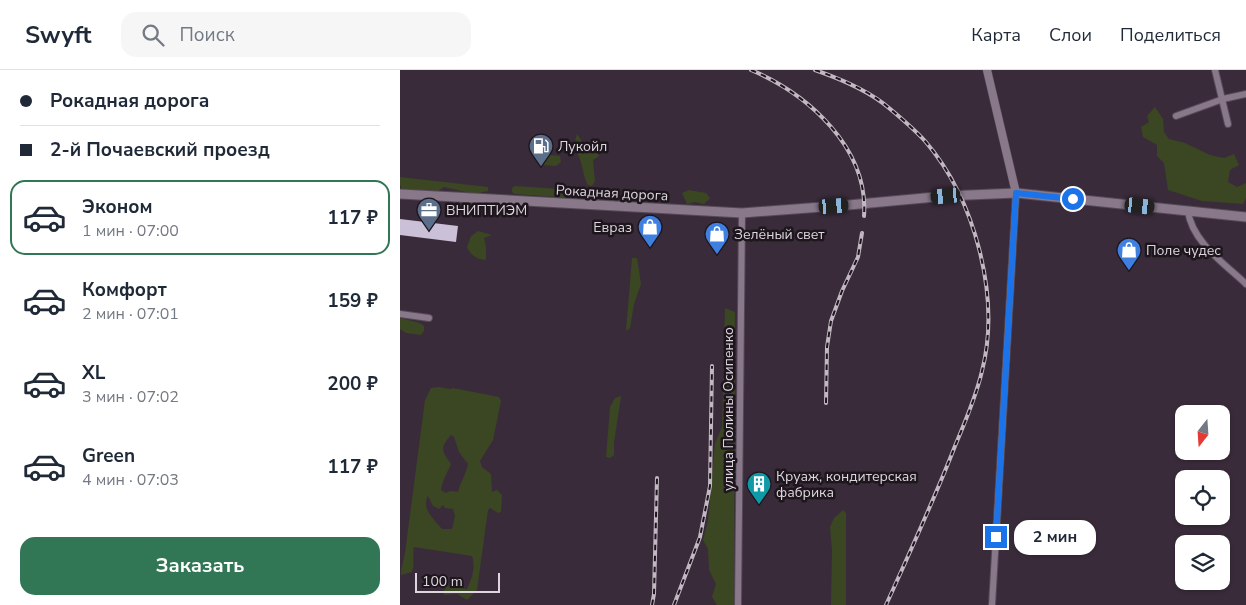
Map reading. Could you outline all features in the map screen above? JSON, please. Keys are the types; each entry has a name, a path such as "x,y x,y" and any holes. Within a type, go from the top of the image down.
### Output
{"main road":[{"name":"Рокадная дорога","path":"400,194 742,213 946,196 1016,193 1246,217"}],"street":[{"path":"986,70 1016,193 992,605"},
{"path":"1215,70 1228,124"},
{"path":"1176,116 1223,99 1246,94"},
{"path":"1188,211 1190,223 1206,246 1246,284"},
{"name":"улица Полины Осипенко","path":"738,605 742,213"},
{"path":"400,314 429,318"}],"green space":[{"path":"1155,107 1163,119 1164,132 1169,139 1185,143 1210,155 1224,158 1234,154 1239,165 1230,170 1228,182 1237,187 1246,183 1246,198 1243,204 1202,201 1168,190 1164,163 1157,156 1157,145 1143,137 1141,127 1149,122 1147,116"},
{"path":"577,134 589,152 596,148 599,156 593,160 595,181 592,186 588,185 581,161 573,148"},
{"path":"541,154 560,156 561,162 556,166 543,165 537,161"},
{"path":"400,177 488,187 488,191 474,194 444,187 438,191 402,189"},
{"path":"515,186 575,190 578,193 575,198 514,194 512,188"},
{"path":"689,190 706,193 710,198 704,204 695,202 687,204 682,193"},
{"path":"478,231 492,235 484,238 486,260 475,256 467,247 471,236"},
{"path":"632,258 637,258 641,284 634,304 630,328 626,331"},
{"path":"725,308 735,312 734,605 717,605 712,597 716,584 709,570 708,549 703,540 708,520 715,443 722,427"},
{"path":"400,318 420,323 424,326 424,331 421,335 406,333 400,329"},
{"path":"431,388 453,388 499,397 501,401 493,440 480,461 482,467 491,474 492,492 497,490 502,495 501,512 498,513 490,508 488,510 477,590 467,600 457,594 444,595 443,592 447,586 467,589 472,577 472,556 414,547 412,572 401,575 425,400","holes":["451,435 454,437 459,452 468,464 458,492 450,491 446,493 441,490 451,464 443,449","428,496 433,506 439,509 443,505 445,508 453,509 455,516 452,529 442,529 432,518 426,505"]},
{"path":"621,396 614,455 610,458 606,457 610,407 615,398"},
{"path":"843,510 846,513 846,605 831,605 832,550 830,527 834,518"}],"building":[{"name":"ВНИПТИЭМ","path":"400,219 458,226 456,242 400,235"}],"railway":[{"path":"751,70 793,93 831,126 845,146 856,168 863,191 864,216"},
{"path":"815,70 863,90 881,102 925,141 943,164 958,191 970,220 979,250 985,281 988,312 987,342 977,390 939,486 886,605"},
{"path":"826,403 827,347 831,321 842,291 858,257 862,233"},
{"path":"674,605 700,537 710,486 712,366"},
{"path":"652,605 654,594 657,478"}],"place":[{"name":"Лукойл","path":"541,167"},
{"name":"ВНИПТИЭМ","path":"429,231"},
{"name":"Евраз","path":"650,248"},
{"name":"Зелёный свет","path":"717,255"},
{"name":"Поле чудес","path":"1129,271"},
{"name":"Круаж, кондитерская фабрика","path":"759,505"}],"route":[{"path":"996,537 1016,193 1073,199"}]}
